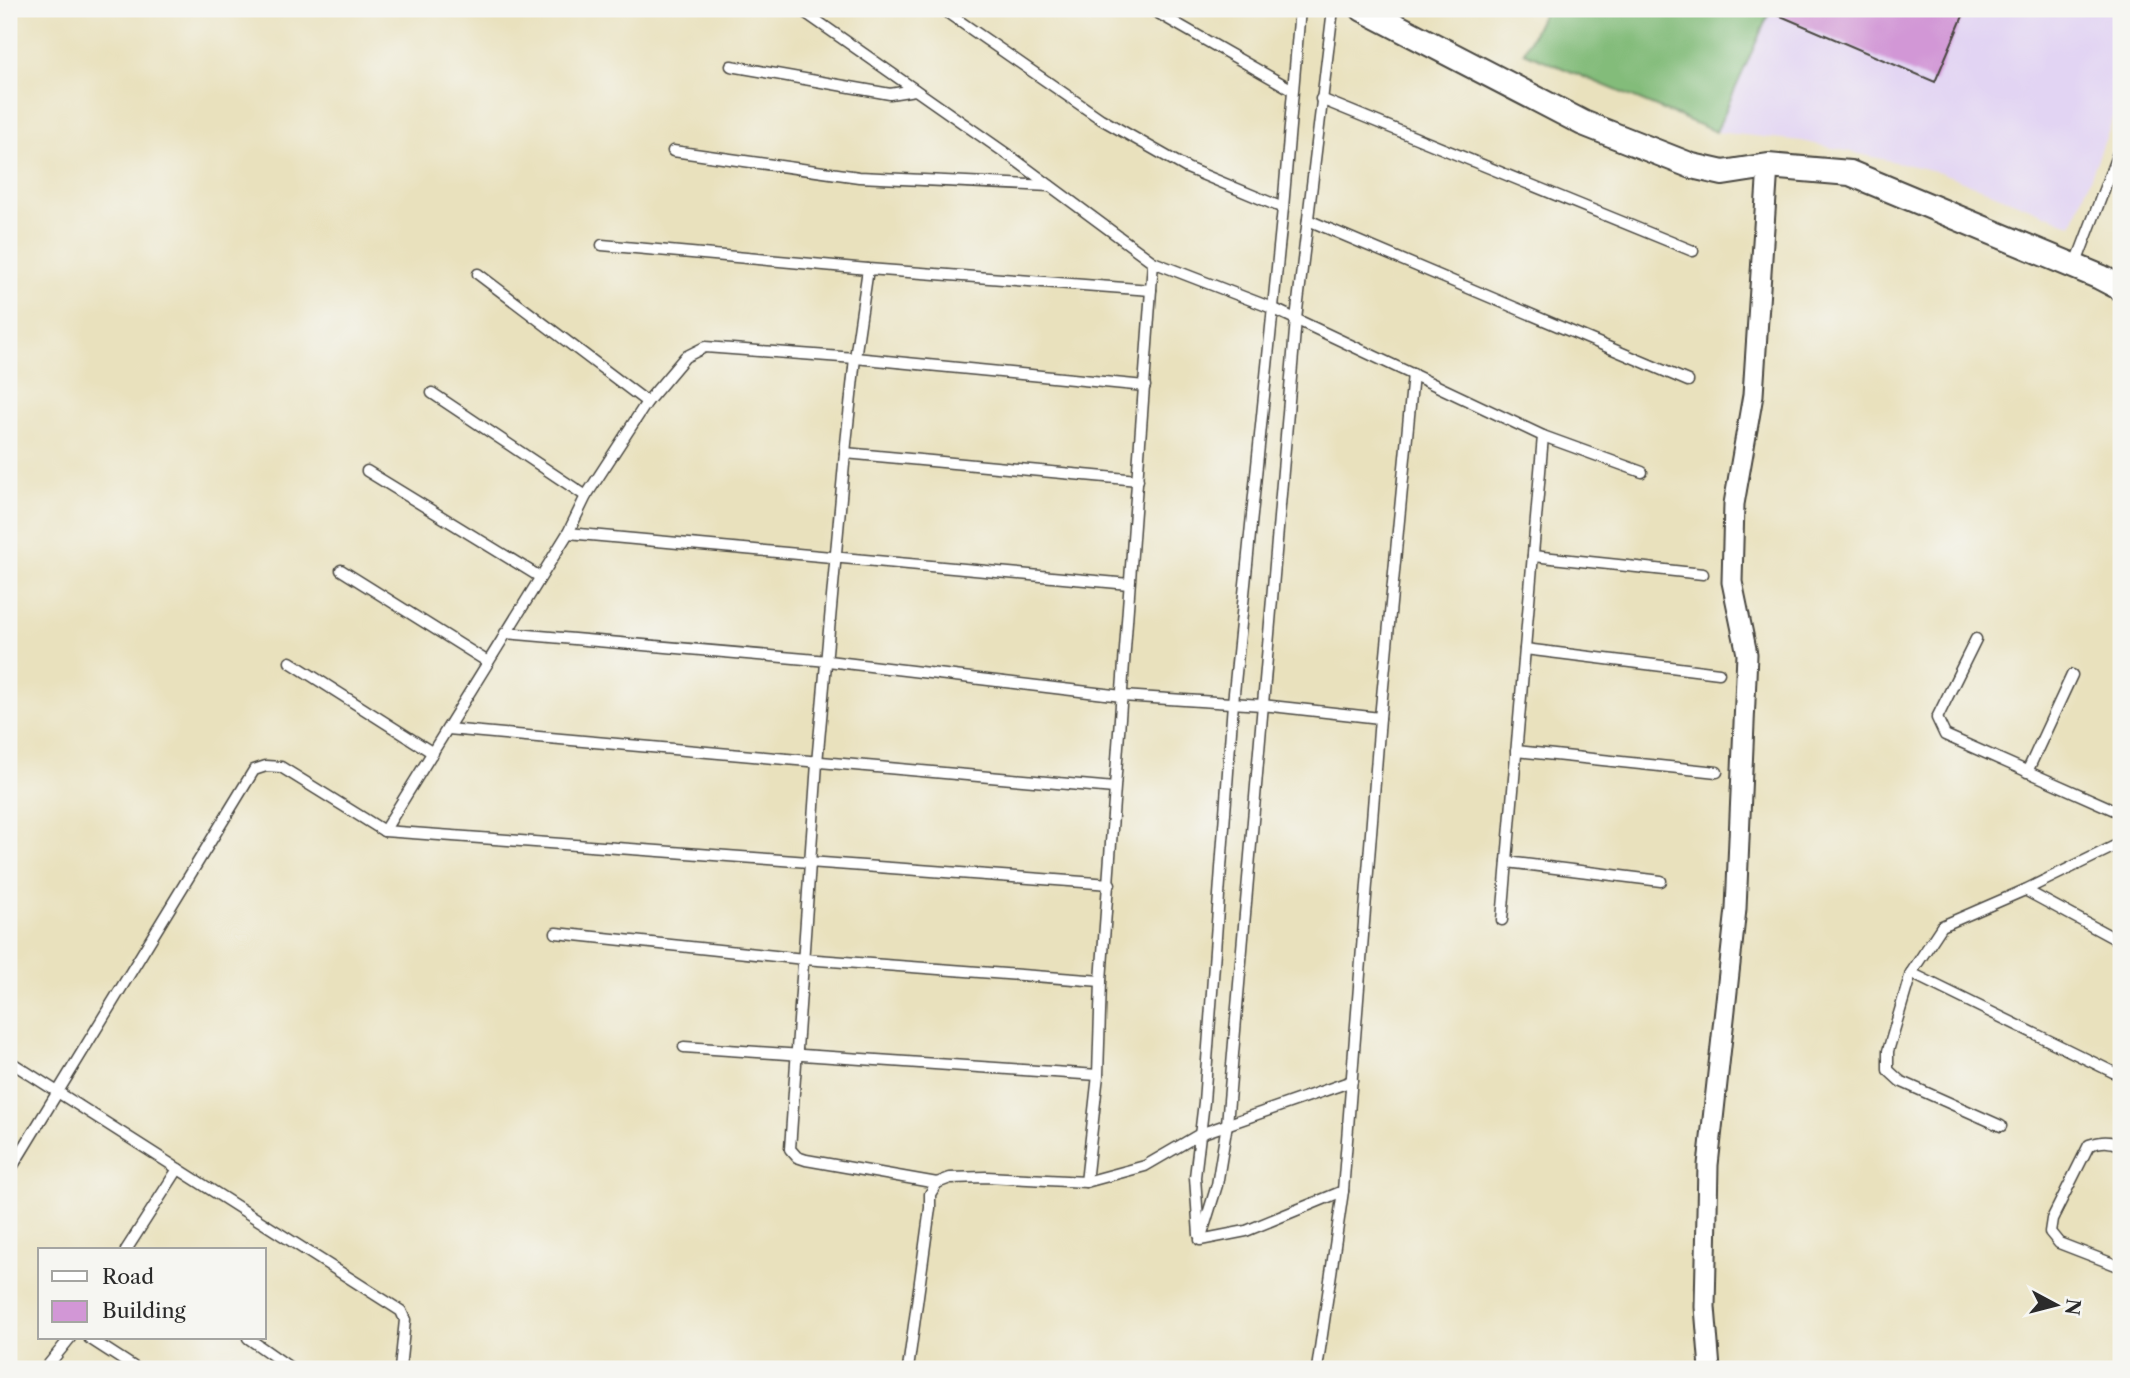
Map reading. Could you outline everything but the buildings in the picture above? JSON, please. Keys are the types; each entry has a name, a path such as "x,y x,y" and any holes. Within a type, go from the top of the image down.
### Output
{"street":[{"path":"1363,9 1583,123 1692,166 1723,173 1769,166 1850,173 2075,266 2121,288"},
{"path":"1710,1369 1705,1307 1708,1165 1736,909 1748,653 1732,582 1734,504 1753,395 1769,166"}],"lane":[{"path":"800,9 1153,262 1272,308 1543,436 1642,472"},
{"path":"942,9 1101,119 1187,168 1283,208"},
{"path":"1151,9 1292,89"},
{"path":"1200,1240 1195,1177 1233,703 1283,208 1300,9"},
{"path":"1200,1240 1217,1185 1227,1124 1296,319 1333,9"},
{"path":"731,66 890,94 915,90"},
{"path":"1321,99 1693,251"},
{"path":"2075,266 2121,145"},
{"path":"673,151 859,177 1050,186"},
{"path":"1308,220 1688,381"},
{"path":"601,244 868,269 1151,290"},
{"path":"1086,1182 1098,1075 1101,981 1110,884 1114,788 1153,262"},
{"path":"868,269 845,453 817,763 790,1149 797,1157 936,1182 950,1178 986,1177 1086,1182 1144,1166 1200,1134 1352,1082"},
{"path":"478,274 647,402"},
{"path":"384,831 568,533 586,495 647,402 685,356 705,347 855,358 1145,386"},
{"path":"1317,1369 1343,1191 1380,719 1413,374"},
{"path":"432,393 586,495"},
{"path":"1502,920 1543,436"},
{"path":"845,453 1138,480"},
{"path":"367,471 540,577"},
{"path":"568,533 1129,584"},
{"path":"1533,556 1703,574"},
{"path":"341,570 488,662"},
{"path":"505,633 828,661 1122,695 1262,705 1380,719"},
{"path":"1976,639 1937,718 1945,735 2121,813"},
{"path":"1525,649 1719,673"},
{"path":"290,662 433,753"},
{"path":"2027,772 2072,675"},
{"path":"448,729 1114,788"},
{"path":"1516,751 1717,772"},
{"path":"9,1172 254,770 266,765 281,767 384,831 1110,884"},
{"path":"2001,1125 1900,1081 1888,1070 1888,1051 1911,973 1942,926 2025,890 2121,843"},
{"path":"1507,862 1661,881"},
{"path":"2025,890 2121,942"},
{"path":"556,933 804,959 1101,981"},
{"path":"1911,973 2121,1076"},
{"path":"684,1047 1098,1075"},
{"path":"9,1061 401,1311 405,1320 400,1369"},
{"path":"2121,1146 2113,1142 2089,1145 2052,1219 2050,1232 2059,1243 2121,1266"},
{"path":"127,1248 178,1169"},
{"path":"908,1369 930,1194 936,1182"},
{"path":"1200,1240 1246,1231 1343,1191"},
{"path":"45,1369 68,1340"},
{"path":"92,1340 137,1369"},
{"path":"251,1340 292,1369"}],"shaded area":[{"path":"1771,9 2121,9 2121,99 2072,225 1940,172 1802,141 1716,132"}],"green space":[{"path":"1545,9 1771,9 1716,132 1524,52"}]}
